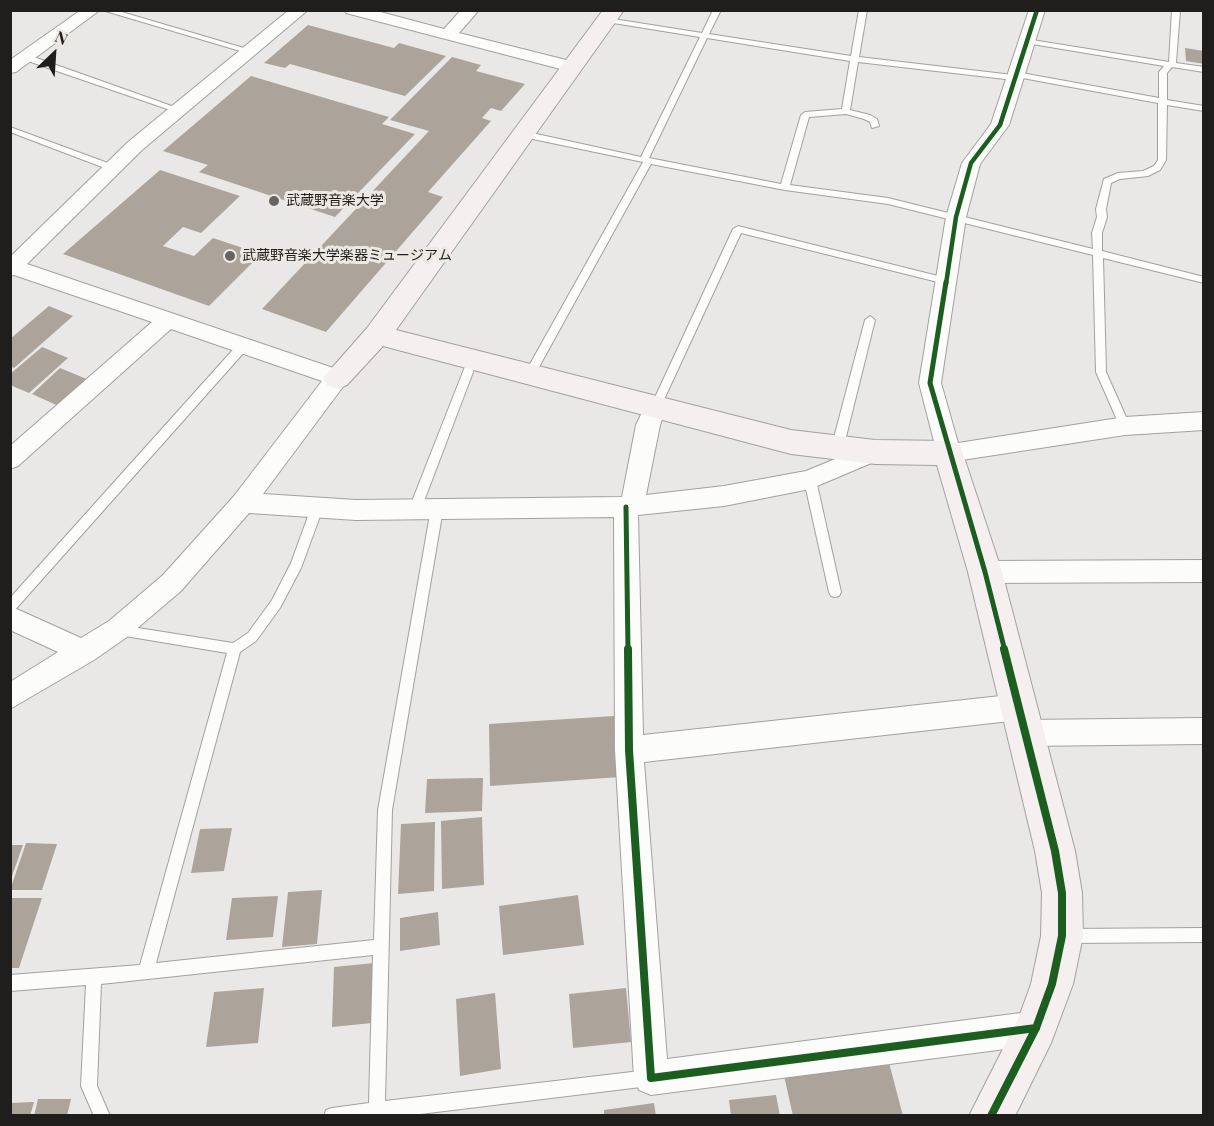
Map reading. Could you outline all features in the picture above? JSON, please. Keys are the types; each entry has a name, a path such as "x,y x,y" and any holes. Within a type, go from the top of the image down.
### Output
{"street":[{"path":"10,68 92,10"},
{"path":"352,10 572,67"},
{"path":"447,34 471,10"},
{"path":"991,1116 1036,1028 1052,984 1062,936 1062,893 1055,851 985,572 930,383 956,217 970,163 1000,124 1037,10"},
{"path":"299,11 135,146 12,267 337,378"},
{"path":"12,700 118,629 172,584 243,503 337,378 377,335 610,15"},
{"path":"10,460 168,320"},
{"path":"377,335 791,442 837,449 949,453 1125,426 1203,422"},
{"path":"656,406 648,425 629,506 630,750 651,1078 1036,1028"},
{"path":"243,503 317,508 426,509 629,506 724,496 810,480 875,452"},
{"path":"985,572 1203,571"},
{"path":"10,617 84,652"},
{"path":"630,750 1021,720 1203,731"}],"lane":[{"path":"105,10 250,51"},
{"path":"530,373 646,161 717,10"},
{"path":"846,111 862,10"},
{"path":"1125,426 1101,372 1097,233 1102,217 1101,209 1107,181 1118,176 1145,174 1157,168 1162,160 1163,72 1174,61 1176,10"},
{"path":"610,15 705,35 855,58 1015,76 1203,109"},
{"path":"1026,41 1203,70"},
{"path":"25,57 179,111"},
{"path":"785,187 805,115 846,111 867,117 874,121 874,126"},
{"path":"10,129 113,168"},
{"path":"523,135 785,187 888,201 1203,280"},
{"path":"656,406 738,229 946,281"},
{"path":"837,449 870,320"},
{"path":"10,607 243,346"},
{"path":"377,1112 385,810 426,509 473,360"},
{"path":"810,480 835,592"},
{"path":"146,972 235,649 252,637 276,604 297,564 317,508"},
{"path":"118,629 235,649"},
{"path":"1062,936 1203,935"},
{"path":"10,983 146,972 381,947"},
{"path":"94,977 89,1086 102,1116"},
{"path":"332,1116 651,1078"}],"building":[{"path":"308,25 394,48 399,43 446,56 405,96 290,64 285,68 264,63"},
{"path":"1185,48 1204,51 1204,64 1186,61"},
{"path":"452,57 481,65 476,71 525,84 501,111 491,108 482,118 491,121 428,192 443,197 326,332 262,309 429,131 390,120"},
{"path":"251,76 389,117 382,124 415,134 335,217 199,172 208,165 163,151"},
{"path":"160,170 240,196 201,233 183,227 163,246 194,256 213,238 261,254 209,306 63,254"},
{"path":"49,306 73,316 14,368 10,366 10,339"},
{"path":"42,347 68,358 29,393 10,385 10,374"},
{"path":"60,368 89,380 61,407 32,394"},
{"path":"614,716 620,777 490,786 489,724"},
{"path":"483,778 482,811 425,813 427,779"},
{"path":"482,817 484,885 442,889 441,821"},
{"path":"435,822 434,891 398,894 401,824"},
{"path":"232,828 224,871 191,873 200,829"},
{"path":"26,843 57,844 42,890 10,890"},
{"path":"10,845 23,845 11,879 10,879"},
{"path":"322,890 317,944 282,947 288,892"},
{"path":"578,895 584,945 503,955 499,906"},
{"path":"278,896 273,937 226,940 232,898"},
{"path":"10,898 42,898 19,968 10,968"},
{"path":"438,912 440,945 400,951 400,918"},
{"path":"374,963 372,1023 332,1027 334,967"},
{"path":"264,988 258,1043 206,1047 214,992"},
{"path":"626,988 631,1042 573,1048 569,994"},
{"path":"495,993 501,1069 460,1076 456,999"},
{"path":"887,1055 903,1116 793,1116 783,1071"},
{"path":"776,1095 780,1116 731,1116 729,1100"},
{"path":"38,1099 71,1099 67,1116 34,1116"},
{"path":"34,1102 30,1116 10,1116 10,1103"},
{"path":"654,1103 656,1116 604,1116 604,1110"}],"cycle path":[{"path":"991,1116 1036,1028 1052,984 1062,936 1062,893 1055,851 985,572 930,383 956,217 971,163 1000,125 1037,10"},
{"path":"626,507 629,750 651,1078 1036,1028"}],"place":[{"name":"武蔵野音楽大学","path":"274,201"},
{"name":"武蔵野音楽大学楽器ミュージアム","path":"230,256"}]}
